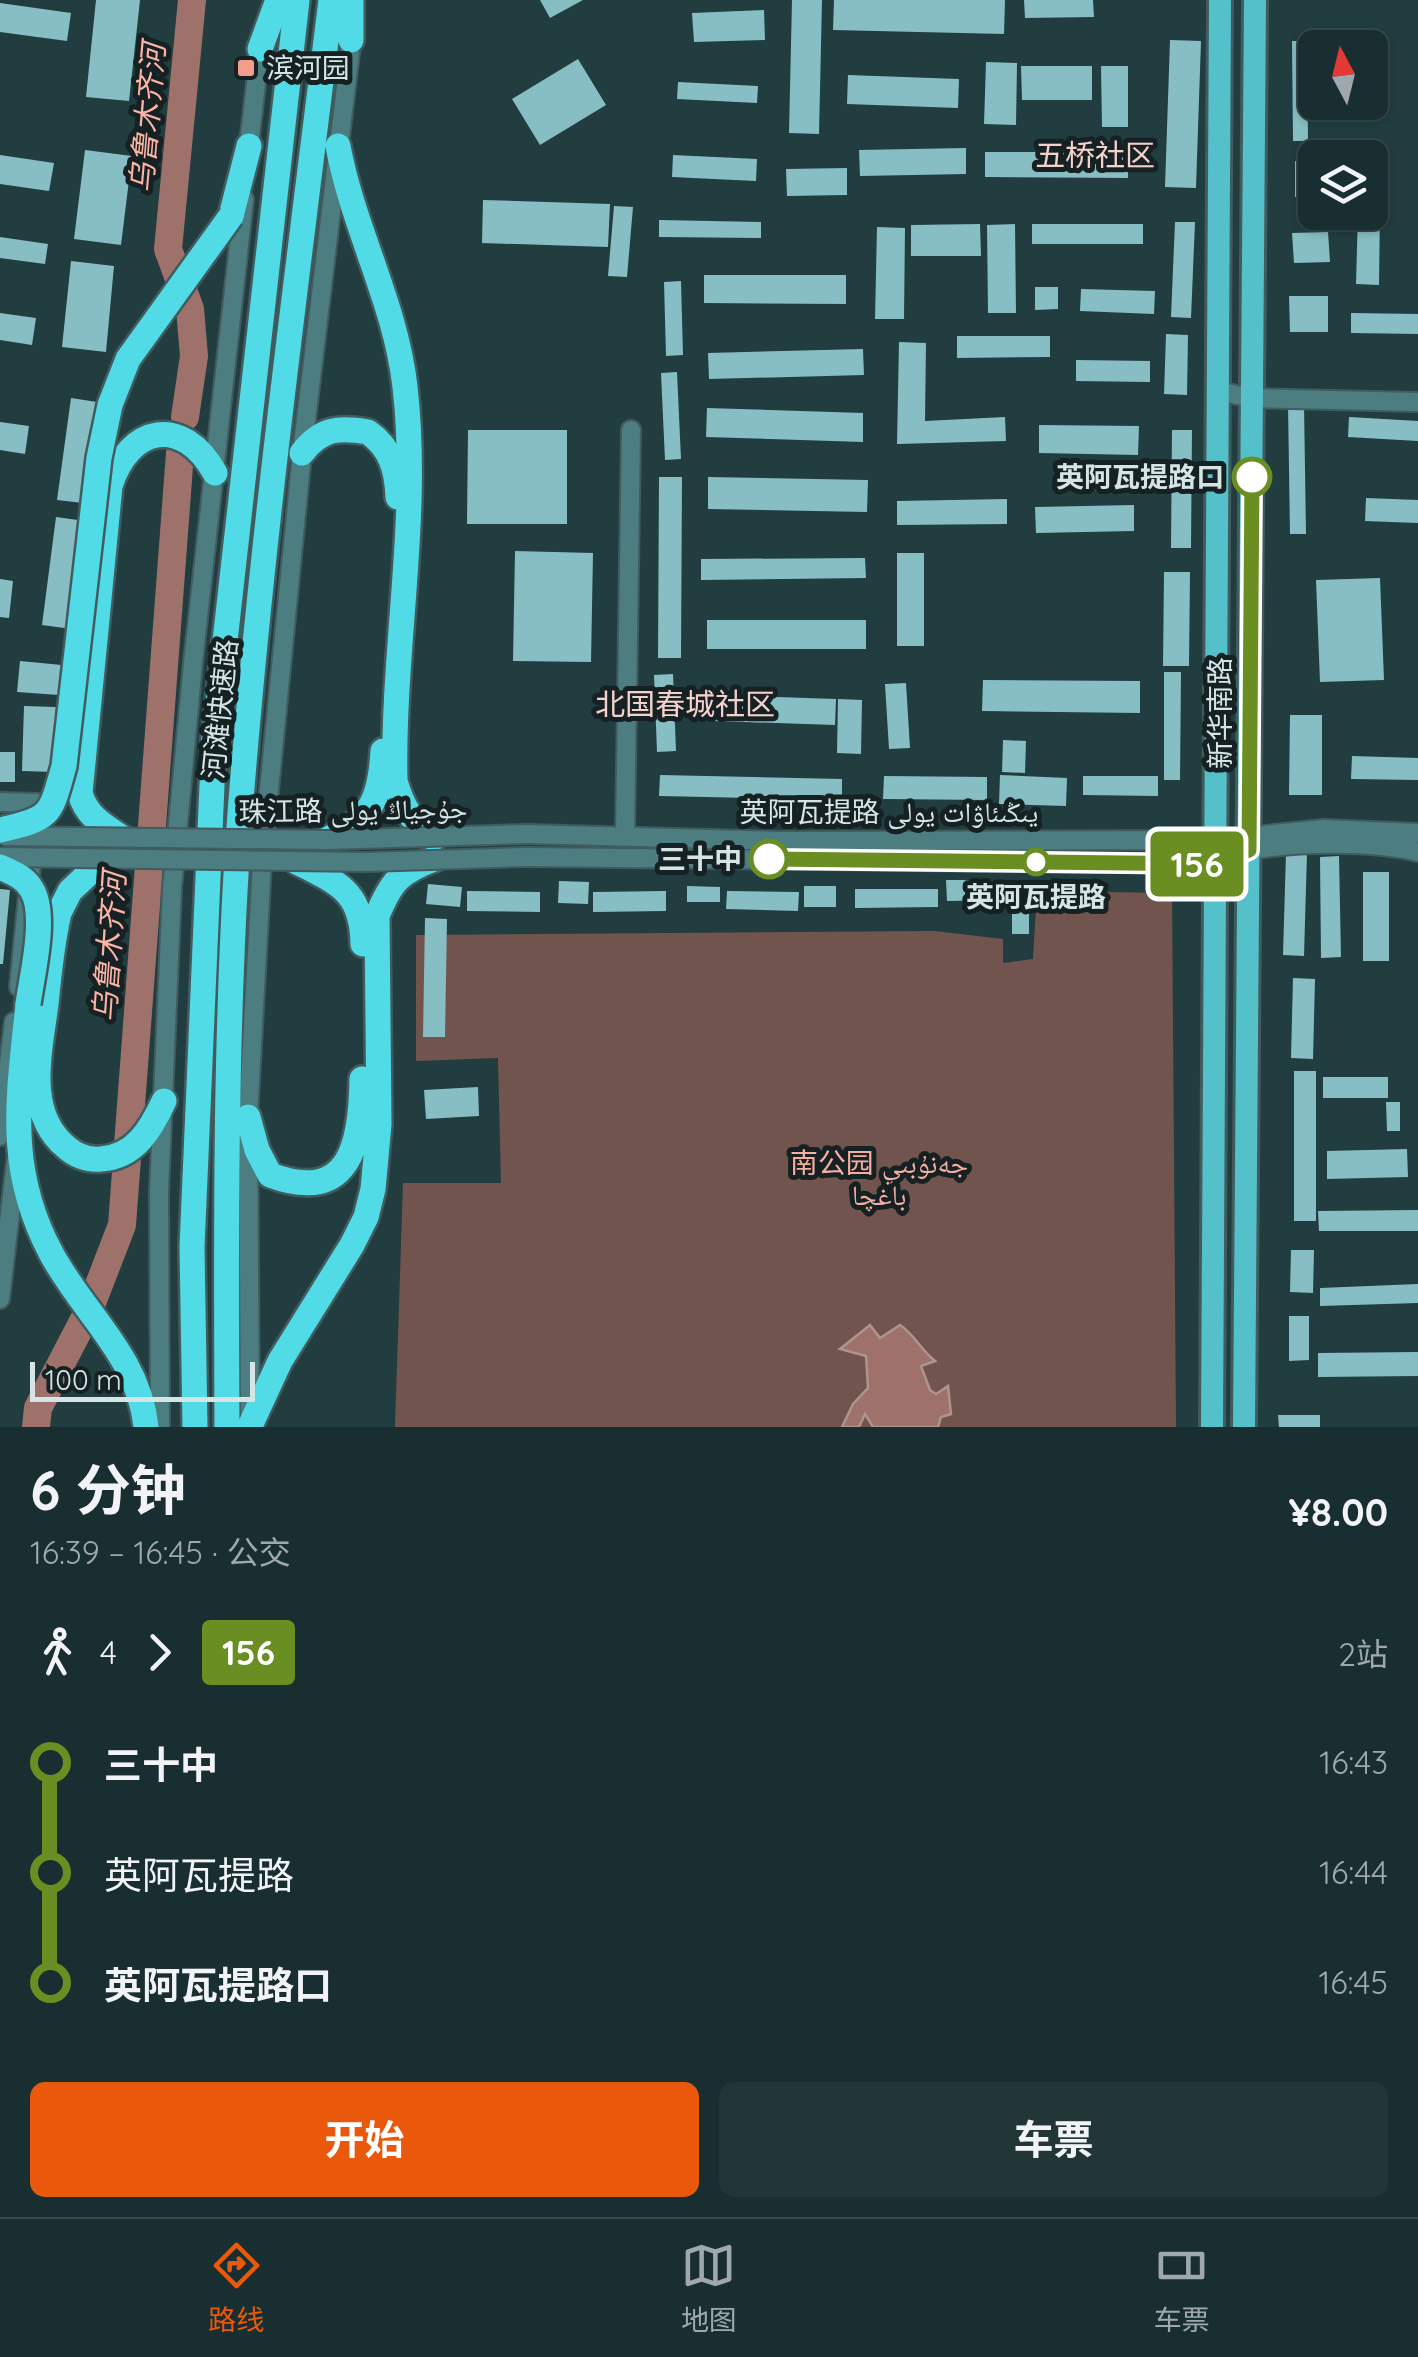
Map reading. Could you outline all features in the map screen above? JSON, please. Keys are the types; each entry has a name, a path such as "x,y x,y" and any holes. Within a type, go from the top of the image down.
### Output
{"highway":[{"path":"260,49 278,0"},
{"name":"河滩快速路","path":"196,1427 192,1247 214,739 298,0"},
{"name":"河滩快速路","path":"227,1427 230,1019 240,814 280,425 331,0"},
{"path":"351,40 355,0"},
{"path":"0,833 43,818 53,806 64,766 96,478 110,405 128,359 231,216 249,146"},
{"path":"248,1117 257,1150 270,1175 312,1185 330,1178 350,1159 370,1100 377,916 390,886 435,848 406,813 395,781 409,423 398,339 352,204 338,146"},
{"path":"302,453 314,438 328,431 368,432 380,440 393,464 404,511 382,773 363,819 326,840"},
{"path":"124,839 98,823 84,807 80,770 110,486 125,453 150,436 174,434 198,449 215,473"},
{"path":"104,859 70,891 59,913 9,1141 50,1252 119,1350 146,1427"},
{"path":"250,1427 280,1361 352,1246 366,1217 373,1189 363,920 352,894 297,862"},
{"path":"0,867 20,876 34,892 39,918 37,1073 41,1114 54,1137 72,1153 88,1158 117,1157 141,1142 164,1100"}],"main road":[{"name":"新华南路","path":"1212,1427 1220,0"},
{"name":"新华南路","path":"1244,1427 1255,0"}],"street":[{"path":"160,1427 160,1190 172,888 266,0"},
{"path":"250,1427 248,1117 262,862 302,453 351,40"},
{"path":"1217,391 1252,398 1418,402"},
{"path":"625,835 631,430"},
{"path":"0,802 37,803 21,972 0,1299"},
{"path":"1249,842 1324,829 1418,832"},
{"name":"珠江路 جۇجياڭ يولى","path":"0,833 124,839 326,840 526,856"},
{"name":"珠江路 جۇجياڭ يولى","path":"0,858 297,862 528,834"},
{"name":"英阿瓦提路 يىڭىئاۋات يولى","path":"528,834 780,841 1249,842"},
{"path":"1249,842 1358,844 1418,852"},
{"name":"英阿瓦提路 يىڭىئاۋات يولى","path":"526,856 1214,864 1249,842"}],"green space":[{"name":"南公园 جەنۇبىي باغچا","path":"1037,891 1172,893 1176,1427 395,1427 403,1183 501,1183 498,1058 416,1061 416,935 934,931 1003,939 1003,963 1033,959"}],"shaded area":[{"path":"870,1325 880,1338 900,1325 935,1361 921,1366 930,1390 936,1394 948,1386 951,1414 941,1417 938,1427 873,1427 865,1414 859,1427 842,1427 853,1404 868,1388 866,1356 840,1349"}],"building":[{"path":"96,0 140,0 129,101 86,97"},
{"path":"540,0 583,0 550,18"},
{"path":"792,0 822,0 819,134 789,133"},
{"path":"834,0 1005,0 1004,34 833,30"},
{"path":"1024,0 1093,0 1094,17 1025,18"},
{"path":"0,3 71,13 67,41 0,32"},
{"path":"764,10 765,40 694,42 692,13"},
{"path":"1170,40 1201,41 1196,188 1165,187"},
{"path":"1292,41 1298,41 1298,120 1308,120 1308,140 1293,141"},
{"path":"578,59 606,105 540,145 512,99"},
{"path":"986,62 1017,63 1016,125 984,124"},
{"path":"1021,66 1092,66 1092,100 1022,100"},
{"path":"1101,66 1128,66 1128,127 1102,127"},
{"path":"848,75 959,79 958,108 847,104"},
{"path":"678,82 758,86 757,103 677,99"},
{"path":"966,148 966,174 860,176 859,150"},
{"path":"85,150 132,156 121,245 74,239"},
{"path":"985,152 1128,152 1128,178 985,177"},
{"path":"0,155 54,163 49,191 0,184"},
{"path":"673,155 757,159 756,181 672,177"},
{"path":"1295,161 1298,161 1298,197"},
{"path":"847,168 847,195 787,196 786,169"},
{"path":"483,200 610,204 608,247 482,243"},
{"path":"614,206 633,207 627,277 608,276"},
{"path":"659,220 761,222 761,238 659,237"},
{"path":"1175,222 1195,222 1191,318 1171,317"},
{"path":"980,224 981,256 911,256 911,225"},
{"path":"1015,224 1016,313 988,313 987,225"},
{"path":"1032,224 1143,224 1143,244 1032,244"},
{"path":"877,227 905,228 904,319 875,319"},
{"path":"1358,230 1380,230 1379,285 1356,284"},
{"path":"1328,232 1330,262 1294,263 1292,233"},
{"path":"0,237 48,244 45,264 0,258"},
{"path":"71,261 114,266 106,352 62,347"},
{"path":"704,275 846,275 846,304 704,303"},
{"path":"681,281 683,355 666,356 664,282"},
{"path":"1035,287 1058,287 1058,309 1035,310"},
{"path":"1081,289 1155,291 1154,314 1080,311"},
{"path":"1289,296 1328,296 1328,332 1290,332"},
{"path":"0,313 36,318 32,345 0,340"},
{"path":"1351,313 1418,314 1418,334 1351,333"},
{"path":"1166,334 1188,335 1187,395 1164,394"},
{"path":"957,336 1050,336 1050,357 957,358"},
{"path":"899,342 926,343 925,421 1005,417 1006,441 897,444"},
{"path":"863,349 864,375 709,379 708,353"},
{"path":"1076,360 1150,361 1150,382 1076,381"},
{"path":"677,372 681,459 665,460 661,373"},
{"path":"71,398 97,402 83,503 57,500"},
{"path":"1288,404 1304,404 1306,534 1290,534"},
{"path":"707,408 863,413 863,442 706,437"},
{"path":"1349,417 1418,421 1418,441 1348,437"},
{"path":"0,422 29,426 25,454 0,450"},
{"path":"1039,425 1139,426 1138,455 1039,453"},
{"path":"468,430 567,430 567,524 467,524"},
{"path":"1172,430 1192,430 1191,548 1171,548"},
{"path":"659,477 682,477 681,658 658,658"},
{"path":"708,477 868,480 867,512 708,509"},
{"path":"1366,498 1418,500 1418,523 1365,521"},
{"path":"1007,499 1007,524 897,525 897,501"},
{"path":"1134,505 1134,531 1036,533 1035,507"},
{"path":"56,517 85,521 72,629 42,625"},
{"path":"515,551 593,553 591,662 513,661"},
{"path":"897,553 924,553 924,646 897,646"},
{"path":"865,558 866,578 701,580 701,559"},
{"path":"1164,572 1190,572 1189,666 1163,666"},
{"path":"1380,578 1384,680 1320,682 1316,580"},
{"path":"0,579 13,581 9,618 0,617"},
{"path":"707,620 866,620 866,649 707,649"},
{"path":"20,661 62,665 59,695 17,692"},
{"path":"1164,672 1181,672 1180,780 1164,780"},
{"path":"673,674 676,751 657,752 654,675"},
{"path":"983,680 1140,681 1140,713 982,711"},
{"path":"906,683 910,748 889,749 885,684"},
{"path":"716,695 836,699 835,725 715,721"},
{"path":"838,699 862,700 861,754 837,753"},
{"path":"24,706 56,707 54,772 22,771"},
{"path":"1290,715 1322,715 1322,795 1289,795"},
{"path":"1003,740 1026,741 1025,773 1002,772"},
{"path":"0,752 15,752 15,782 0,782"},
{"path":"1352,756 1418,758 1418,780 1351,779"},
{"path":"660,775 842,779 842,800 659,796"},
{"path":"1000,775 1067,778 1066,806 999,804"},
{"path":"884,776 987,777 987,800 883,799"},
{"path":"1083,776 1158,776 1158,796 1083,795"},
{"path":"1286,853 1307,853 1304,956 1283,955"},
{"path":"1339,856 1341,957 1321,958 1320,857"},
{"path":"1363,872 1389,872 1389,961 1363,961"},
{"path":"946,880 1005,880 1005,900 947,901"},
{"path":"559,881 589,882 588,904 558,903"},
{"path":"428,884 462,887 460,907 426,904"},
{"path":"687,886 720,887 720,902 687,902"},
{"path":"804,886 836,886 836,907 804,907"},
{"path":"0,889 10,890 3,964 0,964"},
{"path":"855,889 938,889 938,907 855,908"},
{"path":"467,891 540,892 540,912 467,911"},
{"path":"666,891 666,911 593,912 593,892"},
{"path":"727,891 799,892 798,911 726,909"},
{"path":"1012,902 1029,902 1029,934 1012,934"},
{"path":"425,918 447,919 445,1037 423,1037"},
{"path":"1293,978 1315,979 1313,1059 1291,1058"},
{"path":"1294,1071 1316,1071 1316,1221 1294,1221"},
{"path":"1323,1077 1388,1077 1388,1098 1323,1098"},
{"path":"478,1087 479,1116 426,1119 424,1090"},
{"path":"1386,1102 1400,1102 1400,1131 1387,1131"},
{"path":"1407,1149 1408,1177 1327,1179 1327,1151"},
{"path":"1418,1210 1418,1231 1319,1231 1318,1211"},
{"path":"1291,1250 1314,1250 1313,1293 1290,1292"},
{"path":"1418,1284 1418,1303 1320,1306 1320,1288"},
{"path":"1289,1316 1309,1316 1309,1360 1289,1361"},
{"path":"1418,1352 1418,1376 1318,1377 1318,1353"},
{"path":"1278,1415 1320,1415 1320,1427 1279,1427"}],"waterway":[{"name":"乌鲁木齐河","path":"185,417 194,356 190,309 168,249 192,0"},
{"name":"乌鲁木齐河","path":"36,1427 38,1408 90,1308 122,1225 180,453"}],"bus line":[{"name":"156","path":"769,859 1214,864 1249,850 1252,477"}],"place":[{"name":"滨河园","path":"246,68"},
{"name":"英阿瓦提路口","path":"1252,477"},
{"name":"三十中","path":"769,859"},
{"name":"英阿瓦提路","path":"1036,862"}],"district":[{"name":"五桥社区","path":"1095,156"},
{"name":"北国春城社区","path":"685,705"}]}
